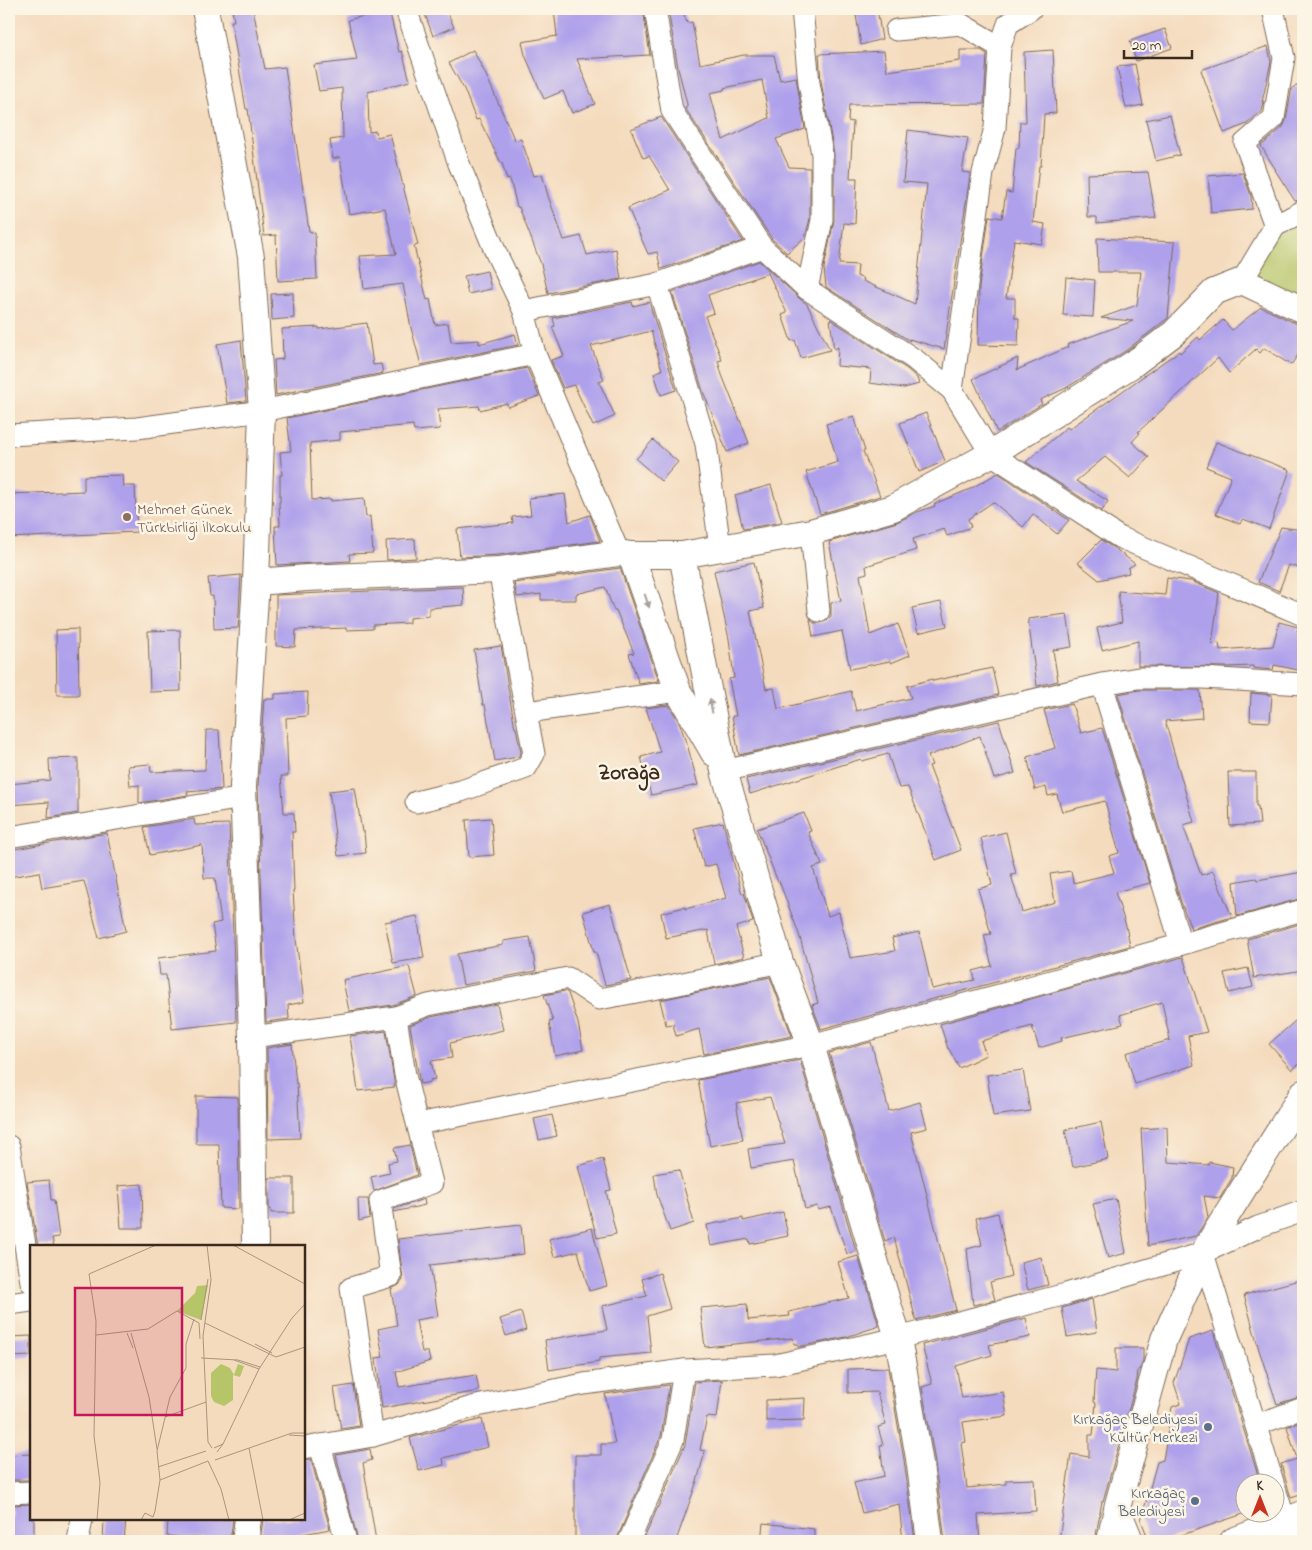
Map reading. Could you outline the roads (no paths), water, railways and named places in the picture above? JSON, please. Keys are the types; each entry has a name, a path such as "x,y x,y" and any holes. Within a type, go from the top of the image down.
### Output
{"street":[{"path":"205,9 251,257 262,411 256,582 244,798 252,1037 255,1245"},
{"path":"406,9 459,164 496,253 524,311 535,354 625,554 678,691 724,771"},
{"path":"655,9 672,111 762,247 807,289 914,359 952,390 992,454 1119,537 1303,615"},
{"path":"802,9 809,83 822,154 822,220 807,289"},
{"path":"952,390 983,173 995,128 1000,47 1008,24 1031,9"},
{"path":"1273,9 1284,58 1274,118 1245,143 1275,226"},
{"path":"896,30 961,24 1000,47"},
{"path":"256,582 499,570 625,554 682,556 811,532 894,508 992,454 1132,364 1174,333 1214,292 1242,281 1275,226 1303,211"},
{"path":"524,311 657,284 762,247"},
{"path":"1242,281 1303,310"},
{"path":"657,284 706,444 720,548"},
{"path":"9,435 137,428 262,411 535,354"},
{"path":"811,532 819,612"},
{"path":"682,556 724,771 780,962 812,1045 898,1338 919,1458 930,1541"},
{"path":"416,802 461,791 526,768 534,754 499,570"},
{"path":"724,771 1102,684 1138,678 1204,678 1303,684"},
{"path":"1102,684 1181,944"},
{"path":"527,712 678,691"},
{"path":"9,837 244,798"},
{"path":"418,1124 812,1045 1303,910"},
{"path":"252,1037 396,1017 428,1005 568,978 599,999 780,962"},
{"path":"373,1436 350,1288 391,1276 380,1201 432,1183 405,1075 396,1017"},
{"path":"1110,1541 1118,1504 1164,1339 1203,1254 1303,1093"},
{"path":"9,1146 30,1276"},
{"path":"346,1541 312,1446 373,1436 472,1407 584,1384 684,1370 775,1365 898,1338 1066,1294 1203,1254 1258,1227 1303,1211"},
{"path":"1203,1254 1270,1472"},
{"path":"9,1304 30,1301"},
{"path":"629,1541 673,1440 684,1370"},
{"path":"1256,1425 1303,1408"},
{"path":"9,1493 30,1492"},
{"path":"1118,1504 1133,1541"},
{"path":"1233,1541 1293,1525 1284,1507"},
{"path":"78,1541 82,1520"},
{"path":"245,1541 248,1520"}],"place":[{"name":"Mehmet Günek Türkbirliği İlkokulu","path":"127,517"},
{"name":"Kırkağaç Belediyesi Kültür Merkezi","path":"1208,1427"},
{"name":"Kırkağaç Belediyesi","path":"1195,1501"}],"district":[{"name":"Zorağa","path":"629,772"}]}
